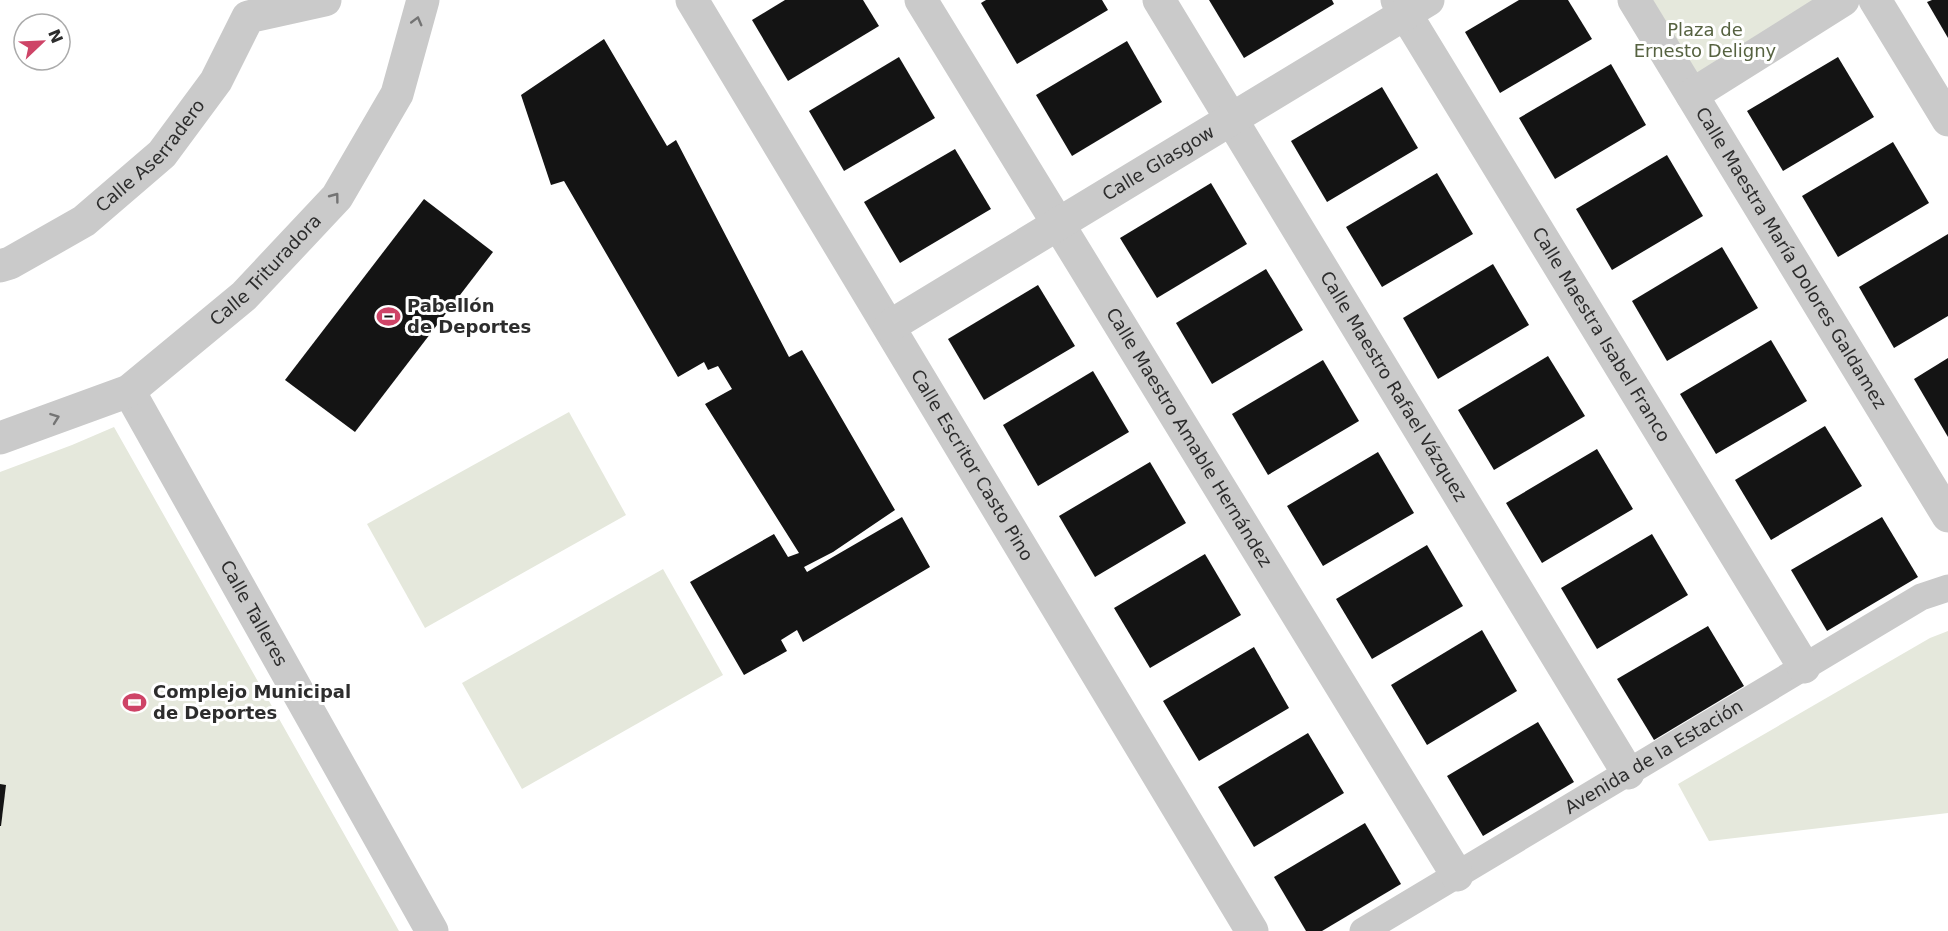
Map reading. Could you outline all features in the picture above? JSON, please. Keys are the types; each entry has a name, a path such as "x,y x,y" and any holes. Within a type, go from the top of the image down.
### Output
{"street":[{"path":"251,8 325,0"},
{"name":"Calle Trituradora","path":"0,438 129,391 244,296 336,197 397,94 423,0"},
{"name":"Calle Escritor Casto Pino","path":"692,0 1252,931"},
{"name":"Calle Maestro Amable Hernández","path":"921,0 1457,875"},
{"name":"Calle Maestro Rafael Vázquez","path":"1159,0 1628,773"},
{"name":"Calle Maestra María Dolores Galdamez","path":"1634,0 1948,516"},
{"path":"1692,95 1843,0"},
{"path":"1875,0 1948,120"},
{"name":"Calle Glasgow","path":"890,326 1232,119 1410,5"},
{"name":"Calle Maestra Isabel Franco","path":"1410,5 1804,668"},
{"name":"Calle Aserradero","path":"0,266 10,263 84,221 162,154 216,81 251,8"},
{"name":"Calle Talleres","path":"129,391 432,931"},
{"name":"Avenida de la Estación","path":"1363,931 1921,597 1948,588"}],"green space":[{"name":"Plaza de Ernesto Deligny","path":"1634,0 1843,0 1692,95"},
{"path":"569,412 626,515 425,628 367,524"},
{"name":"Complejo Municipal de Deportes","path":"114,427 399,931 0,931 0,472"},
{"path":"663,569 723,675 522,789 462,683"},
{"path":"1948,631 1948,813 1709,841 1678,784 1930,638"}],"building":[{"path":"785,0 863,0 879,26 788,81 752,20"},
{"path":"986,0 1102,0 1108,10 1017,64 981,3"},
{"path":"1209,0 1332,0 1334,4 1244,58"},
{"path":"1519,0 1568,0 1592,39 1500,93 1465,32"},
{"path":"1948,0 1948,38 1927,2"},
{"path":"604,39 667,146 676,140 789,357 802,350 895,510 833,552 804,567 807,572 902,517 930,567 803,642 797,630 781,640 787,651 744,675 690,582 774,534 788,557 799,553 705,404 732,389 718,366 708,370 704,362 678,377 564,181 551,185 521,95"},
{"path":"1127,41 1162,102 1072,156 1036,95"},
{"path":"899,57 935,118 844,171 809,111"},
{"path":"1838,57 1874,117 1783,171 1747,111"},
{"path":"1611,64 1646,125 1555,179 1519,118"},
{"path":"1382,87 1418,148 1327,202 1291,141"},
{"path":"1893,142 1929,203 1838,257 1802,196"},
{"path":"955,149 991,209 900,263 864,202"},
{"path":"1667,155 1703,216 1612,270 1576,209"},
{"path":"1437,173 1473,234 1382,287 1346,227"},
{"path":"1211,183 1247,244 1157,298 1120,238"},
{"name":"Pabellón de Deportes","path":"424,199 493,252 355,432 285,380"},
{"path":"1948,234 1948,316 1894,348 1859,287"},
{"path":"1722,247 1758,308 1667,361 1632,301"},
{"path":"1493,264 1529,325 1438,379 1403,318"},
{"path":"1266,269 1303,330 1212,384 1176,323"},
{"path":"1038,285 1075,346 984,400 948,339"},
{"path":"1771,340 1807,401 1716,454 1680,394"},
{"path":"1548,356 1585,416 1494,470 1458,410"},
{"path":"1948,358 1948,437 1914,379"},
{"path":"1323,360 1359,421 1268,475 1232,414"},
{"path":"1093,371 1129,432 1038,486 1003,425"},
{"path":"1825,426 1862,486 1771,540 1735,480"},
{"path":"1597,449 1633,509 1542,563 1506,503"},
{"path":"1378,452 1414,513 1323,566 1287,506"},
{"path":"1150,462 1186,523 1095,577 1059,516"},
{"path":"1882,517 1918,577 1827,631 1791,570"},
{"path":"1652,534 1688,595 1597,649 1561,588"},
{"path":"1427,545 1463,606 1372,659 1336,599"},
{"path":"1205,554 1241,615 1150,668 1114,608"},
{"path":"1708,626 1744,686 1654,740 1617,679"},
{"path":"1482,630 1517,691 1427,745 1391,685"},
{"path":"1254,647 1289,708 1199,761 1163,701"},
{"path":"1538,722 1574,782 1483,836 1447,776"},
{"path":"1308,733 1344,793 1254,847 1218,787"},
{"path":"0,784 6,785 1,826 0,826"},
{"path":"1365,823 1401,884 1322,931 1306,931 1274,877"}],"place":[{"name":"Pabellón de Deportes","path":"389,316"},
{"name":"Complejo Municipal de Deportes","path":"135,702"}]}
